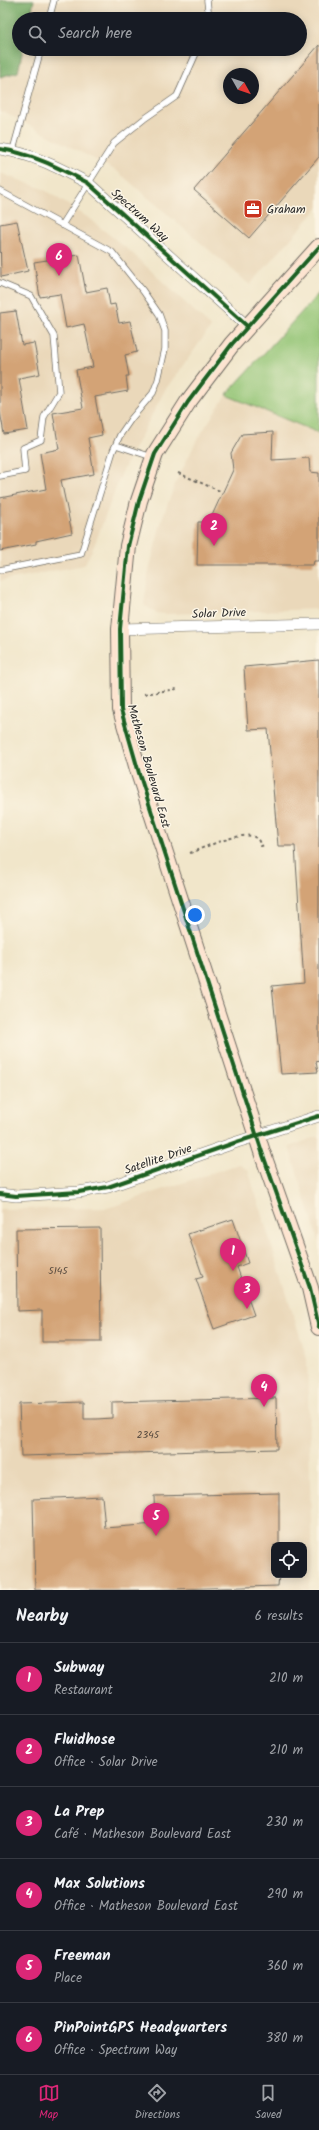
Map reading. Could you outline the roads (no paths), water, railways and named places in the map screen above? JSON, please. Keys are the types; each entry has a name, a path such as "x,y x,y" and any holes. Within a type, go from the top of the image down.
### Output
{"street":[{"name":"Spectrum Way","path":"0,149 13,150 60,169 88,183 100,192 247,326"},
{"name":"Matheson Boulevard East","path":"319,247 247,326 188,402 154,458 139,501 128,546 120,629 121,710 139,773 258,1136 310,1288 319,1327"},
{"name":"Solar Drive","path":"120,629 319,624"},
{"name":"Satellite Drive","path":"0,1194 16,1196 79,1192 108,1187 319,1116"}],"lane":[{"path":"51,12 54,0"},
{"path":"207,0 208,12"},
{"path":"13,150 39,56"},
{"path":"62,225 114,143 144,119 177,96 195,56"},
{"path":"0,191 112,252 143,291 158,314 165,331 165,349 153,393 131,419 116,445 81,554 0,570"},
{"path":"0,283 31,296 54,336 59,392 44,417 41,440 23,448 25,471 0,476"},
{"path":"116,445 154,458"}],"place":[{"name":"Graham","path":"253,209"},
{"name":"PinPointGPS Headquarters","path":"59,276"},
{"name":"Fluidhose","path":"214,546"},
{"name":"Subway","path":"233,1271"},
{"name":"La Prep","path":"247,1309"},
{"name":"Max Solutions","path":"264,1407"},
{"name":"Freeman","path":"156,1536"}]}
